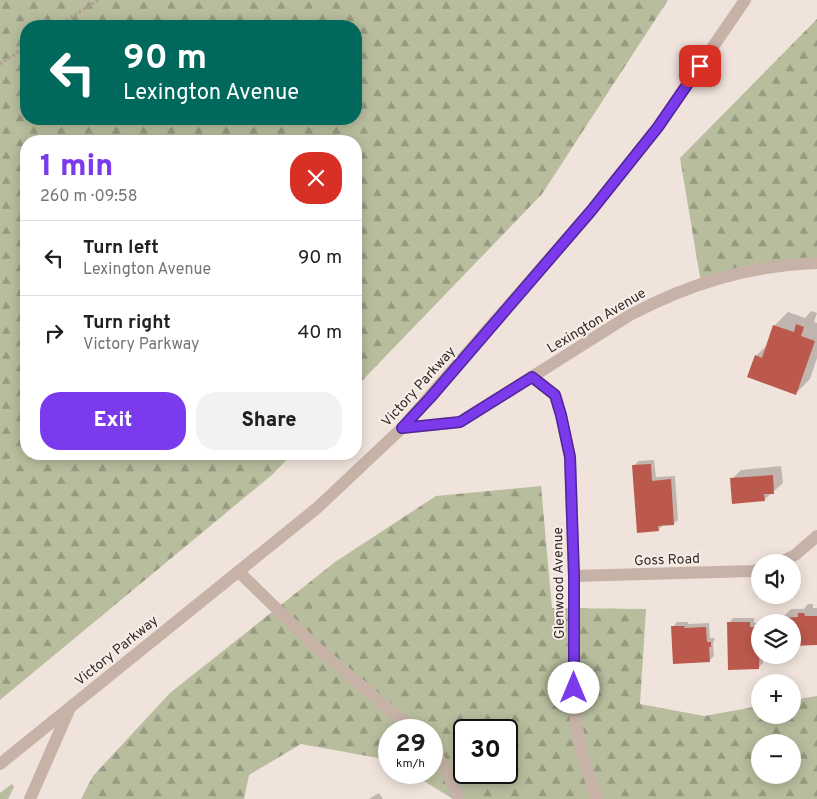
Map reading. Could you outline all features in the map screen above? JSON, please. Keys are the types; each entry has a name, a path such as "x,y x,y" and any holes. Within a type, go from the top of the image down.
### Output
{"street":[{"name":"Victory Parkway","path":"0,764 317,508 402,428 591,211 658,127 745,0"},
{"name":"Lexington Avenue","path":"402,428 460,422 630,315 659,300 701,283 744,271 788,264 817,263"},
{"name":"Glenwood Avenue","path":"532,377 555,395 570,457 574,576 574,706 581,752 597,799"},
{"path":"796,554 817,536"},
{"name":"Goss Road","path":"574,576 751,571"},
{"path":"239,572 319,650 401,719"},
{"path":"30,799 70,707"},
{"path":"443,764 459,799"}],"path":[{"path":"67,20 98,0"},
{"path":"0,64 20,51"}],"green space":[{"path":"0,0 668,0 542,194 362,381 362,135 20,135 20,460 286,460 273,474 0,700"},
{"path":"817,19 817,263 701,283 680,158"},
{"path":"541,486 552,608 646,609 640,704 704,716 751,708 751,724 801,724 801,699 817,696 817,799 453,799 429,784 443,784 443,719 378,719 378,758 301,744 249,775 244,799 81,799 93,776 170,693 335,562 436,496"},
{"path":"12,784 14,787 8,799 0,799 0,793"}],"building":[{"path":"796,324 804,327 801,336 815,341 796,395 747,377 755,355 762,358 773,325 794,332"},
{"path":"651,464 652,481 671,479 674,525 658,526 659,531 637,533 632,465"},
{"path":"773,475 774,494 764,494 765,501 732,504 730,478"},
{"path":"804,613 805,616 817,616 817,645 801,646 801,614 798,614"},
{"path":"727,622 750,622 751,664 759,664 759,669 728,670"},
{"path":"671,626 685,626 684,628 706,627 707,642 711,642 711,647 709,647 710,662 673,664"}],"route":[{"path":"574,688 574,576 570,457 555,395 532,377 460,422 402,428 591,211 658,127 700,66"}]}
